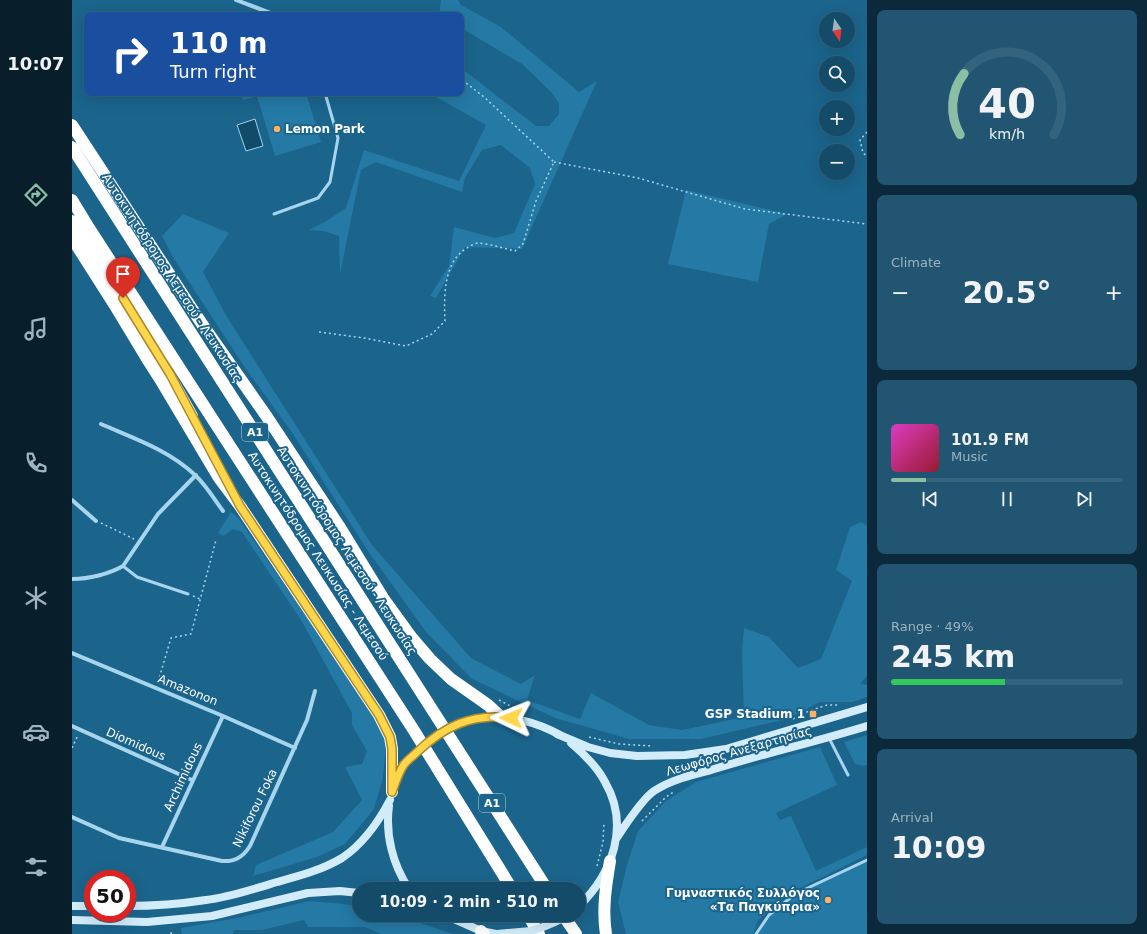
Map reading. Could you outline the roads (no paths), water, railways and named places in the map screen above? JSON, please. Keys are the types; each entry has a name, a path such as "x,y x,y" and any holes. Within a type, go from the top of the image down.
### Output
{"highway":[{"path":"72,125 202,324 267,417 318,494 383,598 412,638 435,664 451,679 488,705 501,717"},
{"name":"Αυτοκινητόδρομος Λεμεσού - Λευκωσίας","path":"72,147 543,882"},
{"name":"Αυτοκινητόδρομος Λευκωσίας - Λεμεσού","path":"72,200 413,728 508,882"},
{"path":"72,221 116,287 170,374 240,506"},
{"path":"89,228 116,287"},
{"path":"72,238 146,358 160,378 219,478 240,506 379,715 390,737 392,749 391,796"},
{"path":"606,934 604,921 606,888 610,861"},
{"path":"526,922 535,933"},
{"path":"568,922 576,934"}],"main road":[{"name":"Λεωφόρος Ανεξαρτησίας","path":"557,734 588,747 610,753 637,756 685,755 726,748 867,708"},
{"path":"136,906 207,900 302,875 327,865 342,857 359,844 381,818 403,765 415,754 444,730 469,720 501,717 522,720 548,728 570,741 589,759 605,781 616,810 616,839 610,861 603,876 586,898"},
{"name":"Λεωφόρος Ανεξαρτησίας","path":"616,839 642,803 652,792 670,782 729,764 830,738 867,726"},
{"path":"391,796 388,818 390,846 399,873 405,882"},
{"path":"72,920 147,922 212,916 308,893 340,891 352,892"},
{"path":"72,906 84,906"},
{"path":"460,922 482,932 496,934 535,933 555,922"}],"street":[{"path":"236,0 268,12"},
{"path":"101,424 175,458 196,475 223,511"},
{"path":"72,579 82,579 123,566 158,514 196,475"},
{"path":"72,500 96,521"},
{"name":"Amazonon","path":"72,653 223,716 295,748"},
{"name":"Nikiforou Foka","path":"72,817 119,838 222,861 234,860 242,856 250,846 295,748 307,720 315,692"},
{"name":"Archimidous","path":"162,847 223,716"},
{"name":"Diomidous","path":"72,726 192,780"}],"lane":[{"path":"274,214 318,198 330,182 338,138 326,96"},
{"path":"123,566 137,577 188,594"},
{"path":"830,738 848,775"},
{"path":"756,934 769,915 795,894 867,860"}],"place":[{"name":"Lemon Park","path":"277,129"},
{"name":"GSP Stadium 1","path":"813,714"},
{"name":"Γυμναστικός Συλλόγος «Τα Παγκύπρια»","path":"828,900"}]}
